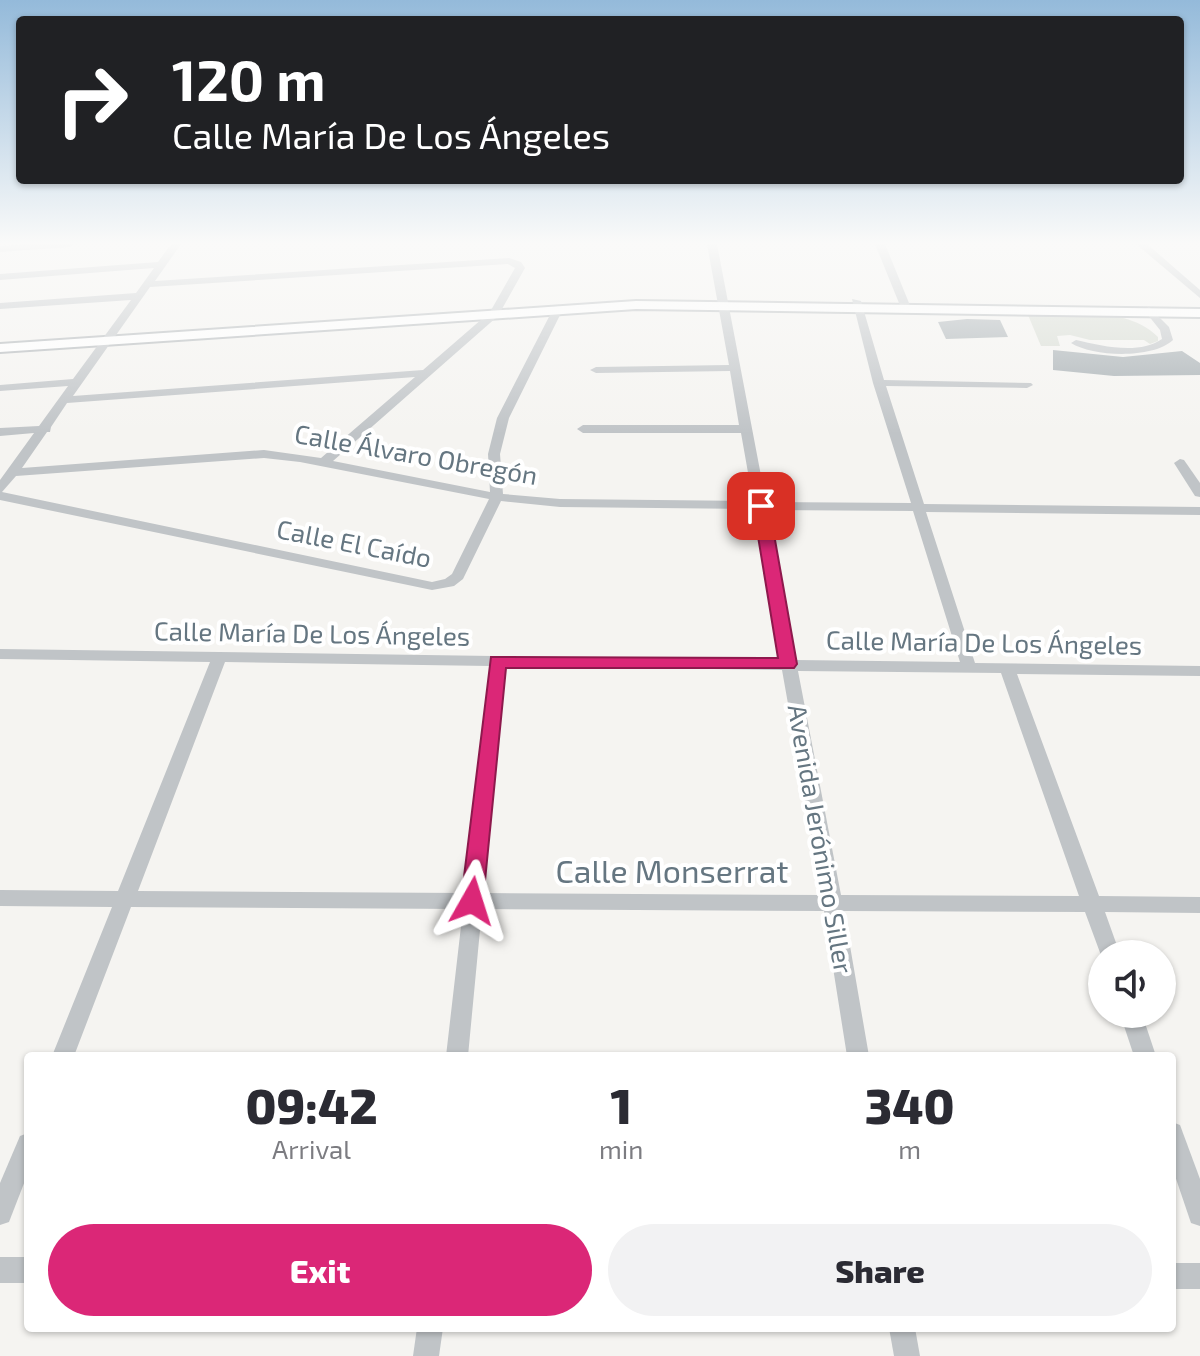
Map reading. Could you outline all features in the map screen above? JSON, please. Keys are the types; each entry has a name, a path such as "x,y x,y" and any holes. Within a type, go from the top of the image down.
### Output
{"main road":[{"path":"0,341 110,337 533,307"},
{"path":"495,311 598,307"},
{"path":"1016,307 1200,313"},
{"path":"0,348 110,337"}],"street":[{"path":"0,489 131,307"},
{"path":"323,463 497,307"},
{"name":"Avenida Jerónimo Siller","path":"723,307 833,903 857,1052"},
{"path":"858,307 969,667"},
{"path":"497,497 494,454 503,418 558,309"},
{"path":"1076,343 1117,349 1165,344 1168,340 1165,329 1149,310"},
{"path":"596,370 736,368"},
{"path":"67,400 423,373"},
{"path":"0,388 79,382"},
{"path":"879,383 1027,385"},
{"path":"0,432 46,429"},
{"path":"583,429 746,429"},
{"name":"Calle Álvaro Obregón","path":"13,472 264,454 497,497 611,505 917,505 1198,511"},
{"path":"1180,463 1200,493"},
{"name":"Calle El Caído","path":"0,496 432,586 449,583 458,576 497,497"},
{"name":"Calle María De Los Ángeles","path":"0,654 1200,671"},
{"path":"65,1052 220,656"},
{"path":"457,1052 498,662"},
{"path":"1007,668 1105,940"},
{"name":"Calle Monserrat","path":"0,898 1200,905"},
{"path":"1136,1028 1144,1052"},
{"path":"1176,1145 1200,1214"},
{"path":"0,1213 24,1154"},
{"path":"0,1270 24,1270"},
{"path":"1176,1276 1200,1276"},
{"path":"426,1356 429,1332"},
{"path":"903,1332 907,1356"}],"shaded area":[{"path":"1028,315 1114,316 1145,327 1158,337 1158,341 1150,344 1144,340 1090,340 1070,335 1057,336 1060,346 1041,346"}],"building":[{"path":"1000,320 1008,337 946,339 938,322"},
{"path":"1053,350 1123,357 1182,351 1200,363 1200,375 1114,376 1053,370"}],"route":[{"path":"472,901 498,662 788,664 761,506"}]}
